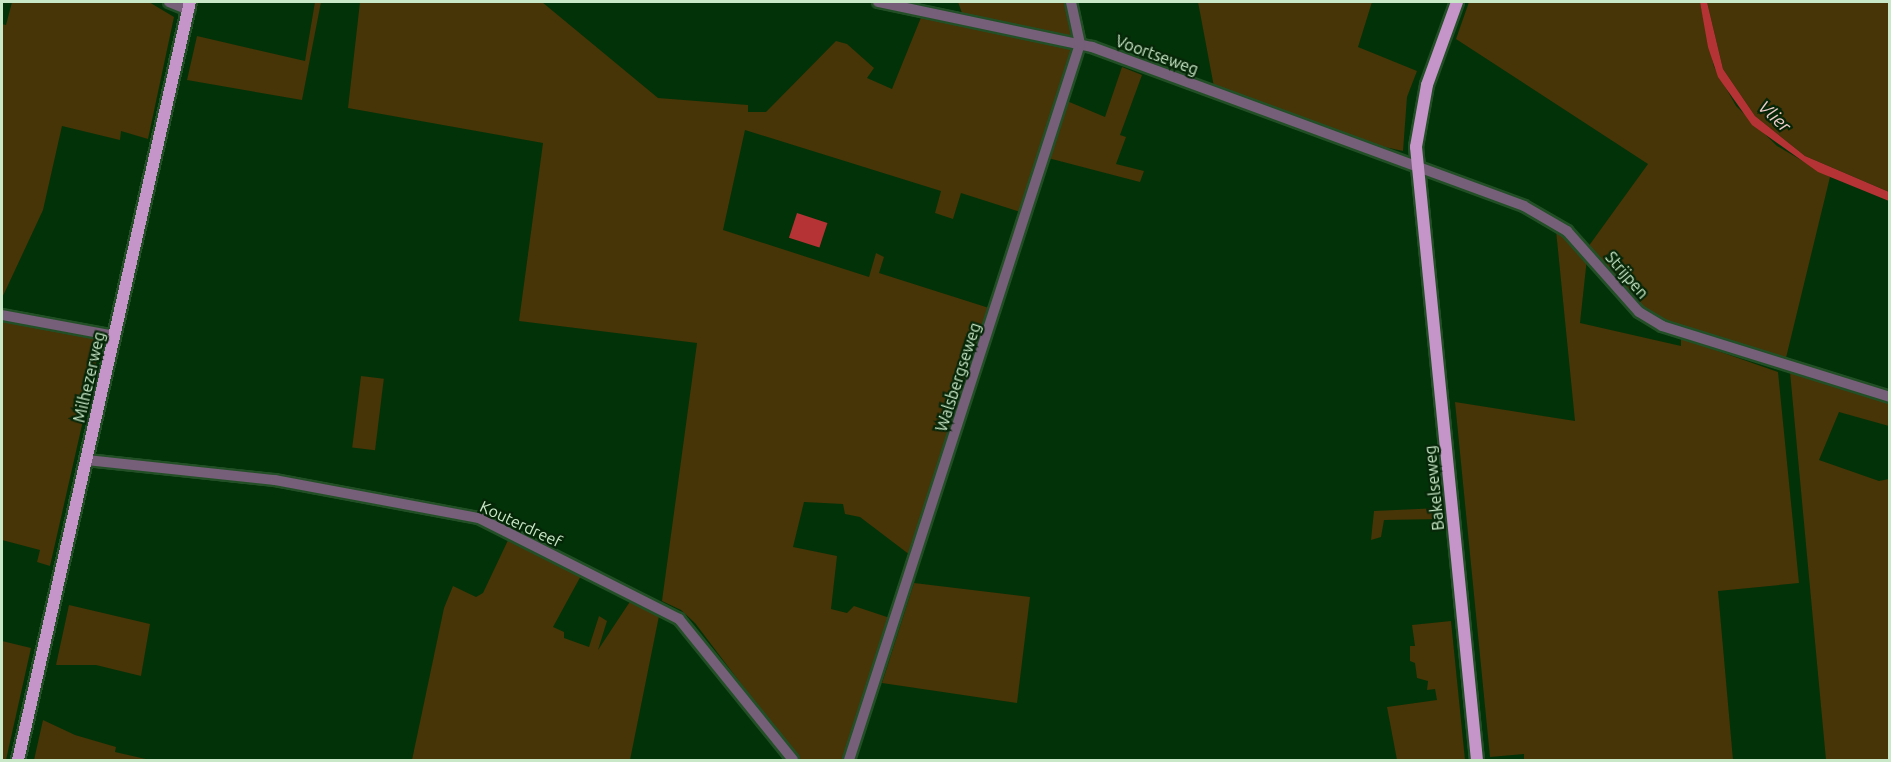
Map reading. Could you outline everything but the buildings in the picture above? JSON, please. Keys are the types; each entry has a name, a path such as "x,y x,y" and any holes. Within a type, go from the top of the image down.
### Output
{"main road":[{"name":"Bakelseweg","path":"1457,2 1427,85 1423,112 1421,167 1478,760"},
{"name":"Milhezerweg","path":"18,760 189,6"}],"street":[{"path":"169,2 189,6"},
{"name":"Voortseweg","path":"878,2 1080,44 1421,167"},
{"name":"Walsbergseweg","path":"849,760 1080,44 1071,2"},
{"name":"Strijpen","path":"1421,167 1524,206 1567,231 1639,312 1662,326 1890,397"},
{"path":"2,315 115,336"},
{"name":"Kouterdreef","path":"87,460 275,480 479,518 679,619 793,760"}],"shaded area":[{"path":"12,2 149,2 174,17 148,139 121,131 120,140 62,126 43,210 2,298 2,24 6,25"},
{"path":"315,2 321,2 302,100 187,80 197,36 305,61"},
{"path":"360,2 542,2 658,98 748,105 748,112 766,112 836,41 847,44 874,68 867,78 892,89 922,15 1072,49 1020,212 961,193 953,219 935,213 941,191 745,130 723,230 869,277 876,253 884,257 879,273 989,308 910,555 860,517 845,514 843,504 804,502 793,547 837,556 831,609 847,613 854,606 890,618 843,760 799,760 695,623 681,610 662,601 697,343 519,321 543,143 348,108"},
{"path":"958,2 1069,2 1076,37 963,16"},
{"path":"1198,2 1372,2 1358,47 1417,71 1407,97 1403,151 1362,142 1214,87"},
{"path":"1469,2 1700,2 1714,67 1736,106 1777,146 1830,177 1785,362 1666,324 1639,308 1588,247 1648,164 1456,39"},
{"path":"1700,2 1707,2 1723,69 1755,116 1805,156 1889,192 1889,201 1818,172 1752,125 1718,77 1708,47"},
{"path":"1707,2 1889,2 1889,192 1805,156 1755,116 1723,69"},
{"path":"1122,67 1142,75 1120,135 1126,137 1116,164 1144,171 1140,182 1048,158 1067,101 1105,117"},
{"path":"797,213 827,223 819,248 789,238"},
{"path":"1556,230 1587,258 1580,323 1681,346 1681,338 1778,372 1799,583 1718,591 1733,760 1524,760 1524,754 1490,757 1455,402 1575,421"},
{"path":"2,317 102,337 50,566 37,562 40,550 2,540"},
{"path":"1790,372 1889,402 1889,426 1839,412 1819,460 1879,481 1889,479 1889,760 1826,760"},
{"path":"361,376 384,379 375,450 352,447"},
{"path":"1440,508 1441,519 1384,520 1381,537 1371,540 1374,511"},
{"path":"510,536 583,572 553,627 564,632 564,638 589,647 599,616 607,621 598,650 633,597 660,611 630,760 412,760 444,608 453,586 476,597 483,593"},
{"path":"914,583 1030,597 1017,703 882,683"},
{"path":"69,605 150,624 141,676 96,665 56,665"},
{"path":"1451,621 1465,760 1397,760 1387,707 1437,700 1435,689 1427,690 1428,681 1417,678 1415,663 1410,661 1410,646 1415,646 1412,625"},
{"path":"2,641 31,648 6,760 2,760"},
{"path":"43,720 75,735 116,747 115,752 150,760 34,760"}],"water label":[{"name":"Vlier","path":"1775,116"}]}
